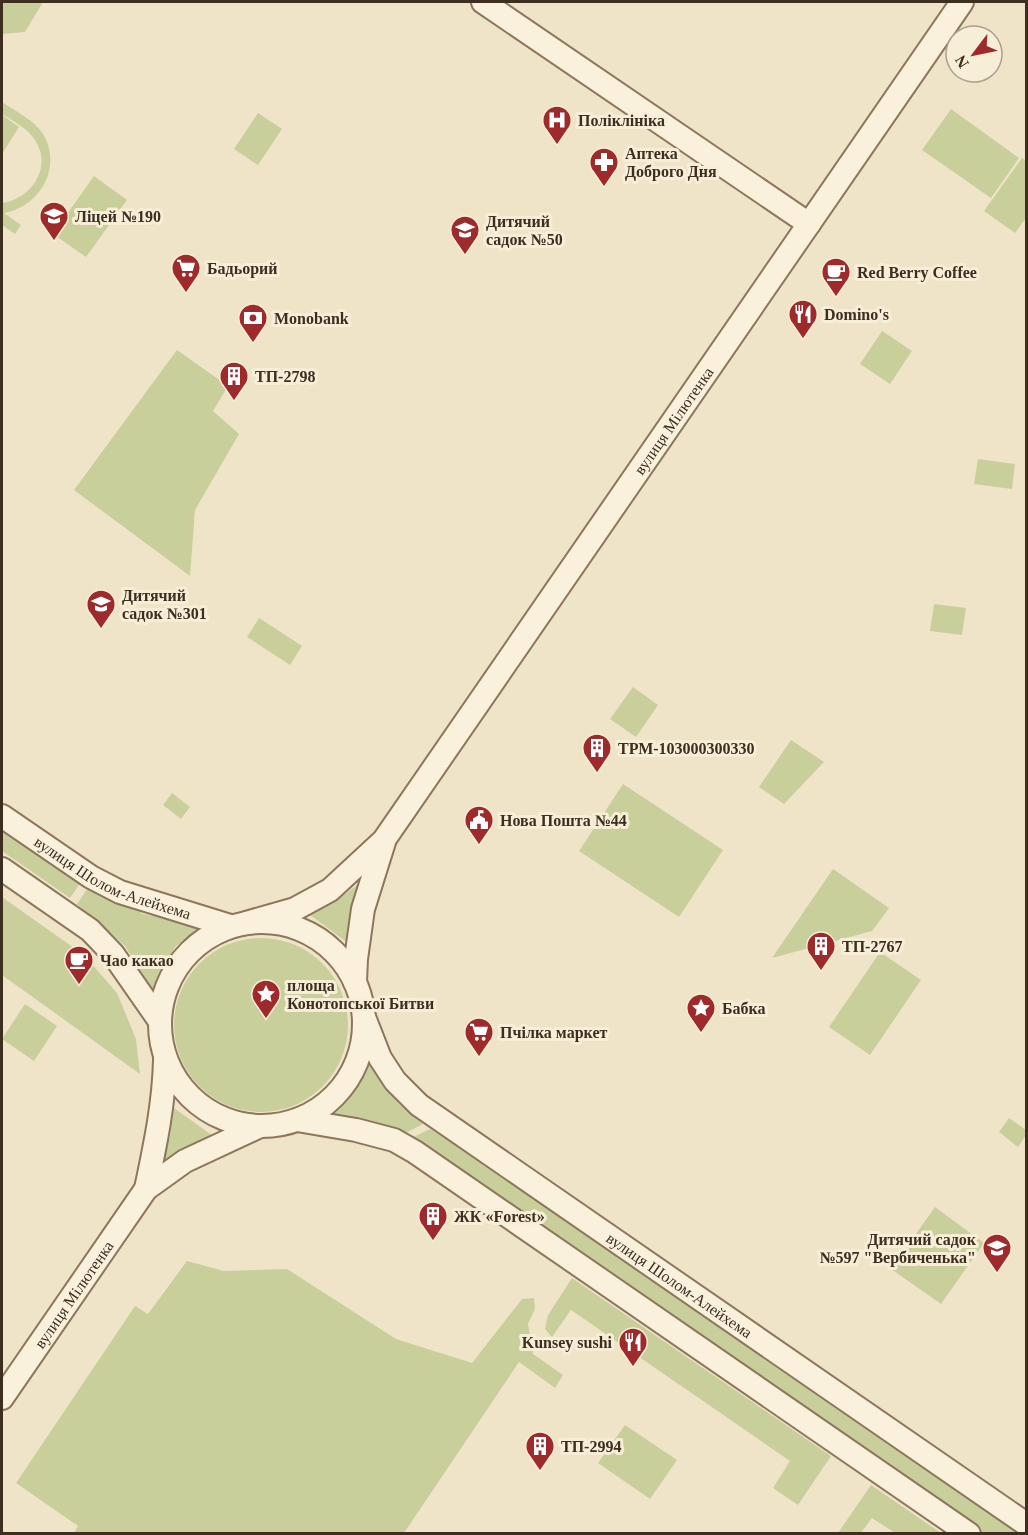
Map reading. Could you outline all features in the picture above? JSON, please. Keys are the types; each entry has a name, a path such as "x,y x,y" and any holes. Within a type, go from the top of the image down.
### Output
{"street":[{"path":"483,2 786,211 809,224"},
{"name":"вулиця Мілютенка","path":"238,924 295,909 330,890 384,840 962,2"},
{"name":"вулиця Шолом-Алейхема","path":"2,816 91,877 120,892 238,924"},
{"name":"вулиця Мілютенка","path":"355,983 363,909 384,840"},
{"path":"2,869 90,930 113,954 159,1020"},
{"path":"267,922 300,929 329,947 344,963 355,983 364,1017 361,1050 348,1080 326,1104 297,1120 258,1127 228,1121 202,1107 180,1086 165,1059 160,1040 159,1020 165,990 179,964 200,942 238,924 267,922"},
{"name":"вулиця Шолом-Алейхема","path":"364,1017 380,1058 395,1081 419,1105 1026,1524"},
{"name":"вулиця Мілютенка","path":"146,1189 164,1095 165,1059"},
{"path":"297,1120 356,1130 394,1140 415,1152 969,1533"},
{"name":"вулиця Мілютенка","path":"2,1398 146,1189 185,1161 258,1127"}],"green space":[{"path":"2,2 43,2 25,32 2,34"},
{"path":"2,102 30,120 43,134 49,147 49,172 44,184 28,203 4,213 21,225 15,234 2,225 2,203 30,189 40,171 42,161 40,151 32,136 2,114"},
{"path":"951,109 1019,158 991,198 922,150"},
{"path":"258,113 282,129 258,165 234,149"},
{"path":"2,115 19,127 2,154"},
{"path":"1022,158 1026,161 1026,218 1015,233 984,211"},
{"path":"94,176 127,200 86,257 53,234"},
{"path":"882,331 912,351 890,384 860,364"},
{"path":"177,350 228,386 213,411 239,434 195,510 190,576 74,490"},
{"path":"978,459 1015,464 1012,489 974,484"},
{"path":"934,604 966,608 962,635 930,631"},
{"path":"259,618 302,646 290,665 247,637"},
{"path":"633,687 658,705 636,737 610,719"},
{"path":"791,740 824,762 784,804 759,787"},
{"path":"623,784 723,850 679,917 579,851"},
{"path":"172,793 190,807 181,819 163,805"},
{"path":"2,827 81,882 70,898 2,851"},
{"path":"833,869 889,908 872,931 772,958"},
{"path":"357,885 350,917 348,943 310,915 333,903"},
{"path":"89,886 143,914 205,926 176,946 163,966 153,990 125,946 77,904"},
{"path":"2,897 84,955 117,993 136,1039 140,1074 2,975"},
{"path":"261,938 278,939 294,944 310,952 323,963 334,976 342,992 347,1008 347,1042 342,1058 334,1074 323,1087 310,1098 294,1106 278,1111 261,1112 244,1111 228,1106 212,1098 199,1087 188,1074 180,1058 175,1042 174,1025 175,1008 180,992 188,976 199,963 212,952 228,944 244,939"},
{"path":"880,952 921,980 870,1055 829,1027"},
{"path":"25,1004 57,1026 34,1061 2,1039"},
{"path":"370,1064 397,1102 423,1124 402,1135 327,1118 352,1094"},
{"path":"174,1108 213,1136 157,1172 170,1137"},
{"path":"1009,1118 1026,1130 1026,1135 1018,1147 999,1132"},
{"path":"430,1129 687,1289 1026,1533 969,1533 407,1140"},
{"path":"935,1207 984,1243 941,1304 891,1269"},
{"path":"187,1261 224,1271 287,1269 396,1339 472,1363 522,1299 534,1298 535,1309 528,1324 533,1354 563,1375 555,1388 519,1362 404,1533 74,1533 78,1526 16,1483 135,1306 148,1314"},
{"path":"572,1278 831,1456 798,1505 773,1488 790,1461 571,1310 552,1337 545,1329 548,1315"},
{"path":"625,1425 677,1460 650,1499 598,1463"},
{"path":"871,1485 941,1533 895,1533 872,1518 861,1533 838,1533"}],"place":[{"name":"Поліклініка","path":"557,146"},
{"name":"Аптека Доброго Дня","path":"604,188"},
{"name":"Ліцей №190","path":"54,242"},
{"name":"Дитячий садок №50","path":"465,256"},
{"name":"Бадьорий","path":"186,294"},
{"name":"Red Berry Coffee","path":"836,298"},
{"name":"Domino's","path":"803,340"},
{"name":"Monobank","path":"253,344"},
{"name":"ТП-2798","path":"234,402"},
{"name":"Дитячий садок №301","path":"101,630"},
{"name":"ТРМ-103000300330","path":"597,774"},
{"name":"Нова Пошта №44","path":"479,846"},
{"name":"ТП-2767","path":"821,972"},
{"name":"Чао какао","path":"79,986"},
{"name":"площа Конотопської Битви","path":"266,1020"},
{"name":"Бабка","path":"701,1034"},
{"name":"Пчілка маркет","path":"479,1058"},
{"name":"ЖК «Forest»","path":"433,1242"},
{"name":"Дитячий садок №597 \"Вербиченька\"","path":"997,1274"},
{"name":"Kunsey sushi","path":"633,1368"},
{"name":"ТП-2994","path":"540,1472"}]}
